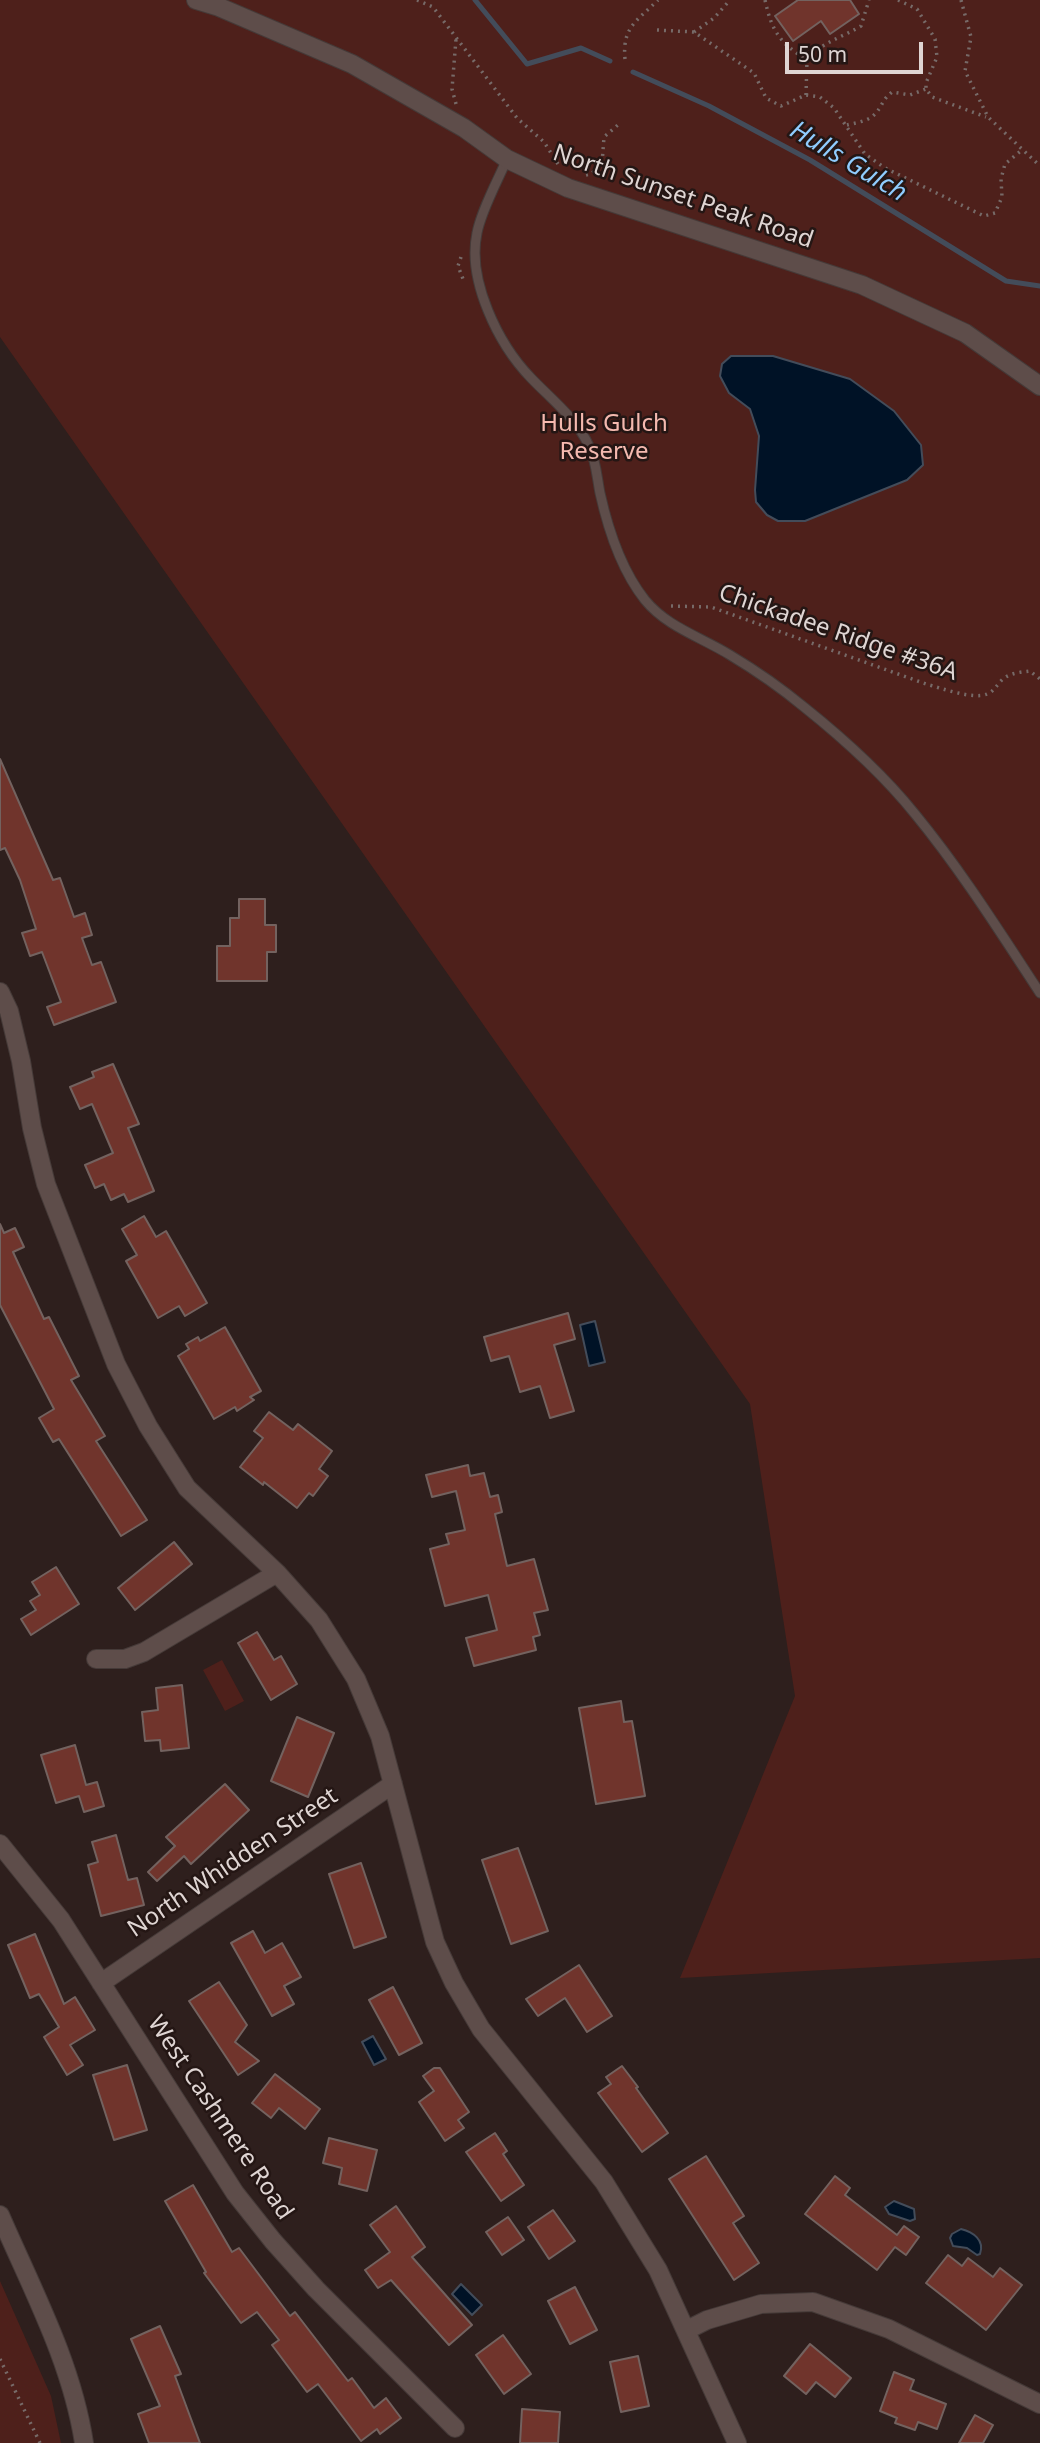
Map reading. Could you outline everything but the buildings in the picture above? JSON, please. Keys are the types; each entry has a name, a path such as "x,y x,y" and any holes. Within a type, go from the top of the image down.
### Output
{"street":[{"name":"North Sunset Peak Road","path":"196,0 352,64 464,128 507,159 568,188 862,285 965,333 1040,386"},
{"path":"0,992 9,1011 21,1061 32,1128 46,1184 116,1364 148,1426 187,1488 277,1573 319,1620 356,1679 380,1736 435,1942 454,1983 481,2029 604,2182 658,2270 737,2443"},
{"path":"96,1659 125,1659 144,1652 277,1573"},
{"name":"North Whidden Street","path":"101,1983 393,1784"},
{"name":"West Cashmere Road","path":"0,1844 61,1920 234,2193 316,2289 455,2428"},
{"path":"0,2215 63,2360 80,2414 84,2443"},
{"path":"687,2330 707,2320 761,2304 813,2302 889,2329 1040,2404"}],"lane":[{"path":"507,159 477,232 474,263 480,292 499,332 528,375 566,412 590,446 614,540 644,599 674,625 730,655 802,705 857,752 914,812 974,892 1040,993"}],"path":[{"path":"417,0 433,7 517,118 544,142 562,169"},
{"path":"625,59 624,46 628,30 658,0"},
{"path":"694,32 714,18 730,0"},
{"path":"765,0 771,26 786,47 807,60"},
{"path":"806,95 807,60 826,42 840,38 861,26 869,0"},
{"path":"898,0 917,9 934,39 937,57 926,83 926,89 932,97 988,117"},
{"path":"961,0 971,37 965,71 988,117 1040,166"},
{"path":"657,30 694,32 754,73 766,98 771,102 782,106 806,95 820,97 834,108 865,153 885,168 984,216 995,213 1002,197 1001,179 1005,164 1022,149"},
{"path":"456,37 452,89 464,128"},
{"path":"847,125 876,114 883,99 892,92 911,95 926,89"},
{"path":"579,176 591,174 602,163 604,137 619,124"},
{"name":"Chickadee Ridge #36A","path":"657,612 674,605 711,607 960,694 984,696 995,690 1002,680 1010,675 1030,671 1040,679"},
{"path":"0,2359 40,2443"}],"green space":[{"name":"Hulls Gulch Reserve","path":"0,0 1040,0 1040,1958 680,1978 795,1696 750,1404 0,337"},
{"path":"222,1660 244,1701 225,1711 203,1670"},
{"path":"0,2281 51,2396 61,2443 0,2443"}],"water":[{"path":"731,356 773,356 850,379 894,411 921,445 923,465 907,480 805,521 778,521 767,515 756,502 759,436 750,409 729,393 720,376 722,364"},
{"path":"595,1321 605,1362 589,1366 580,1325"},
{"path":"373,2036 386,2059 374,2065 362,2042"},
{"path":"894,2201 914,2209 915,2219 910,2221 889,2214 885,2207"},
{"path":"961,2229 977,2237 981,2245 980,2254 953,2246 950,2238"},
{"path":"461,2284 482,2305 472,2315 452,2294"}],"waterway":[{"name":"Hulls Gulch","path":"475,0 527,64 581,48 610,61"},
{"name":"Hulls Gulch","path":"633,72 709,106 810,160 1006,281 1040,286"}]}
